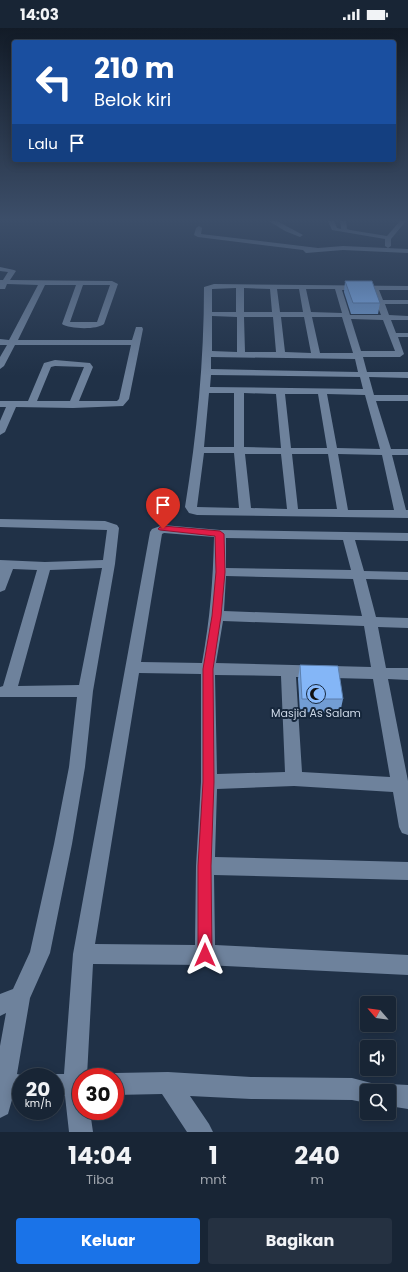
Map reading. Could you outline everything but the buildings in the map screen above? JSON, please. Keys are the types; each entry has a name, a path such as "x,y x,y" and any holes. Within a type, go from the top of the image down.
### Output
{"street":[{"path":"0,291 3,282 10,273"},
{"path":"3,282 80,284 112,283 114,284 103,319 98,325 85,326 66,324 80,284"},
{"path":"0,366 42,283"},
{"path":"240,286 241,354"},
{"path":"273,286 282,355"},
{"path":"338,287 345,316 404,514 193,510 191,507 200,450 205,390 209,314 208,287 273,286 408,288"},
{"path":"302,287 316,355"},
{"path":"207,354 404,354 393,335 374,288"},
{"path":"380,302 408,302"},
{"path":"209,314 408,318"},
{"path":"0,404 120,404 124,400 139,329"},
{"path":"393,335 408,335"},
{"path":"0,342 136,343"},
{"path":"31,405 47,365 55,363 87,365 89,367 73,405"},
{"path":"206,372 408,375"},
{"path":"205,390 322,392 408,398"},
{"path":"239,390 239,450 244,511"},
{"path":"280,391 293,512"},
{"path":"322,392 331,451 343,513"},
{"path":"0,432 12,405"},
{"path":"200,450 408,452"},
{"path":"0,523 110,526 113,528 109,564 85,691 77,767 40,953 20,997 8,1092"},
{"path":"81,1132 70,1085 83,954 156,532 163,529 220,534 408,537"},
{"path":"205,955 208,669 216,616 220,572 220,534"},
{"path":"348,535 360,575 370,621 408,827"},
{"path":"0,587 4,564 45,566 109,564"},
{"path":"45,566 4,692 85,691"},
{"path":"220,572 408,576"},
{"path":"216,616 408,623"},
{"path":"133,667 408,674"},
{"path":"288,672 294,779"},
{"path":"208,782 294,779 401,785"},
{"path":"205,866 408,871"},
{"path":"83,954 205,955 408,965"},
{"path":"0,1005 20,997"},
{"path":"124,1084 168,1083 251,1088 352,1089 360,1091"},
{"path":"168,1083 201,1132"},
{"path":"396,1096 408,1097"}],"place":[{"name":"Masjid As Salam","path":"316,694"}],"route":[{"path":"163,529 220,534 220,572 216,616 208,669 205,955"}]}
